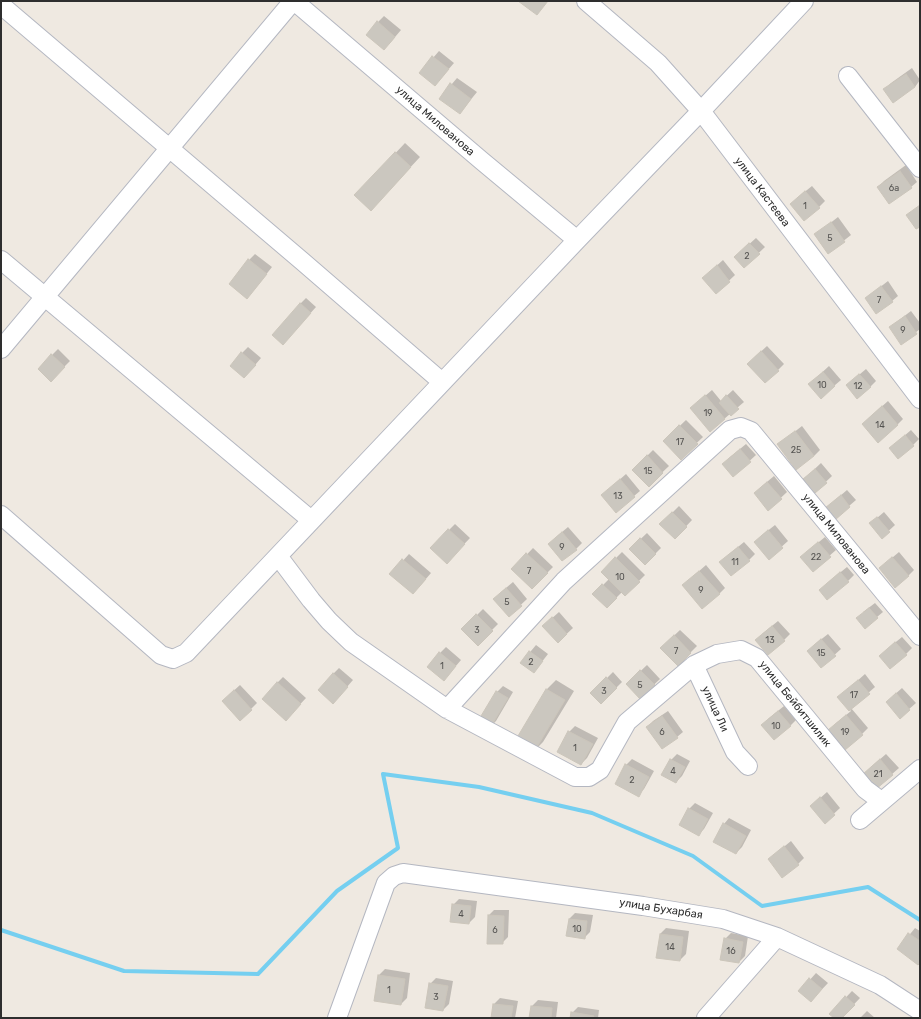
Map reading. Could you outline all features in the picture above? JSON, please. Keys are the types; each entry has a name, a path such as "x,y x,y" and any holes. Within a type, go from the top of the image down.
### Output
{"street":[{"path":"1,349 294,1"},
{"name":"улица Милованова","path":"294,1 577,240"},
{"name":"улица Кастеева","path":"586,1 658,63 701,112 920,399"},
{"path":"1,516 161,655 173,659 186,653 577,240 701,112 804,1"},
{"path":"1,5 442,382"},
{"path":"848,76 920,168"},
{"path":"1,260 312,520"},
{"name":"улица Милованова","path":"447,709 564,581 730,430 741,427 751,431 920,636"},
{"name":"улица Бейбитшилик","path":"278,556 311,600 329,621 351,642 447,709 575,776 589,777 600,770 627,722 694,665 717,654 741,650 757,658 864,789 881,801"},
{"name":"улица Ли","path":"694,665 731,758 748,766"},
{"path":"860,820 920,769"},
{"name":"улица Бухарбая","path":"337,1018 386,883 394,876 403,873 723,918 777,937 880,985 920,1011"},
{"path":"706,1018 777,937"}],"building":[{"path":"518,1 548,1 537,15"},
{"path":"377,21 395,37 384,50 366,35"},
{"path":"432,56 449,69 435,86 419,73"},
{"path":"906,74 915,87 893,103 883,89"},
{"path":"450,83 471,99 460,114 439,99"},
{"path":"395,152 411,167 371,211 354,195"},
{"path":"900,171 912,188 889,204 877,187"},
{"path":"805,191 820,208 804,221 790,204"},
{"path":"920,205 920,227 916,229 906,215"},
{"path":"831,222 845,242 828,254 814,234"},
{"path":"749,243 760,254 744,268 734,257"},
{"path":"248,259 267,274 247,299 229,284"},
{"path":"717,265 730,282 716,294 702,278"},
{"path":"881,286 893,302 876,314 865,298"},
{"path":"300,303 311,313 283,345 272,335"},
{"path":"905,316 917,334 901,345 889,327"},
{"path":"761,351 779,371 765,383 747,364"},
{"path":"241,352 256,365 244,378 230,366"},
{"path":"51,354 65,367 51,382 38,369"},
{"path":"823,372 835,386 821,399 808,384"},
{"path":"859,374 871,387 857,399 846,385"},
{"path":"705,395 725,419 710,432 690,408"},
{"path":"726,395 739,409 731,416 719,403"},
{"path":"882,406 898,425 878,443 862,424"},
{"path":"679,425 698,444 681,460 663,441"},
{"path":"795,431 814,456 796,470 777,444"},
{"path":"905,435 914,446 898,459 889,448"},
{"path":"740,449 751,462 733,477 722,464"},
{"path":"647,455 663,473 649,487 632,470"},
{"path":"815,469 827,483 815,493 803,479"},
{"path":"620,479 635,497 616,513 601,495"},
{"path":"767,482 782,499 768,511 754,493"},
{"path":"841,495 850,507 835,520 825,508"},
{"path":"672,512 687,527 675,539 659,524"},
{"path":"877,517 890,532 882,539 869,523"},
{"path":"448,529 465,544 447,564 430,548"},
{"path":"768,530 783,548 769,560 754,542"},
{"path":"562,532 577,550 562,561 548,544"},
{"path":"640,538 656,554 645,565 629,549"},
{"path":"818,542 831,557 813,572 800,557"},
{"path":"738,547 750,561 731,576 719,562"},
{"path":"526,553 548,573 532,589 511,569"},
{"path":"615,557 640,582 625,596 601,572"},
{"path":"892,557 909,576 895,588 879,568"},
{"path":"402,559 426,579 413,594 389,574"},
{"path":"699,571 720,594 702,609 682,585"},
{"path":"840,572 849,582 827,600 819,590"},
{"path":"602,584 617,598 607,608 592,594"},
{"path":"506,588 522,606 509,617 493,599"},
{"path":"869,608 878,618 865,629 856,618"},
{"path":"476,614 493,631 478,646 461,629"},
{"path":"552,617 567,634 558,643 542,626"},
{"path":"772,626 785,641 768,655 755,640"},
{"path":"674,635 691,653 678,666 660,648"},
{"path":"821,639 836,656 821,668 807,651"},
{"path":"895,642 907,655 890,669 879,656"},
{"path":"529,651 543,661 534,673 520,663"},
{"path":"439,652 456,666 444,681 427,667"},
{"path":"640,670 655,685 640,699 626,684"},
{"path":"333,673 348,687 333,704 318,690"},
{"path":"606,677 617,688 601,704 590,693"},
{"path":"858,680 870,694 849,711 837,697"},
{"path":"277,682 301,704 286,721 262,699"},
{"path":"546,689 565,700 534,752 515,741"},
{"path":"234,690 252,710 240,721 222,701"},
{"path":"496,691 508,698 490,728 478,721"},
{"path":"896,693 910,710 900,719 886,702"},
{"path":"778,711 791,726 774,740 761,725"},
{"path":"846,715 863,735 845,750 828,730"},
{"path":"662,716 678,738 662,749 646,727"},
{"path":"568,731 593,744 581,765 557,752"},
{"path":"670,759 685,767 676,783 661,775"},
{"path":"880,759 893,775 876,789 863,774"},
{"path":"625,764 649,777 639,797 615,784"},
{"path":"820,797 835,815 825,824 810,806"},
{"path":"688,808 708,819 699,836 679,825"},
{"path":"723,823 746,836 736,854 713,842"},
{"path":"784,846 799,865 782,878 768,859"},
{"path":"452,904 471,906 469,924 450,922"},
{"path":"488,915 504,916 503,944 487,944"},
{"path":"569,919 587,921 585,939 566,936"},
{"path":"908,933 920,941 920,963 918,965 897,949"},
{"path":"660,934 683,937 680,961 656,958"},
{"path":"724,938 743,942 739,963 720,960"},
{"path":"378,975 405,979 401,1005 374,1001"},
{"path":"809,978 822,989 811,1002 798,991"},
{"path":"429,983 448,986 443,1011 425,1008"},
{"path":"845,996 855,1005 842,1018 834,1018 829,1014"},
{"path":"493,1004 513,1006 511,1018 491,1018"},
{"path":"531,1006 552,1008 551,1018 529,1018"},
{"path":"571,1012 594,1016 593,1018 570,1018"}],"waterway":[{"path":"1,930 124,971 258,974 337,891 398,848 383,774 479,787 592,813 693,856 762,906 868,887 920,920"}]}
